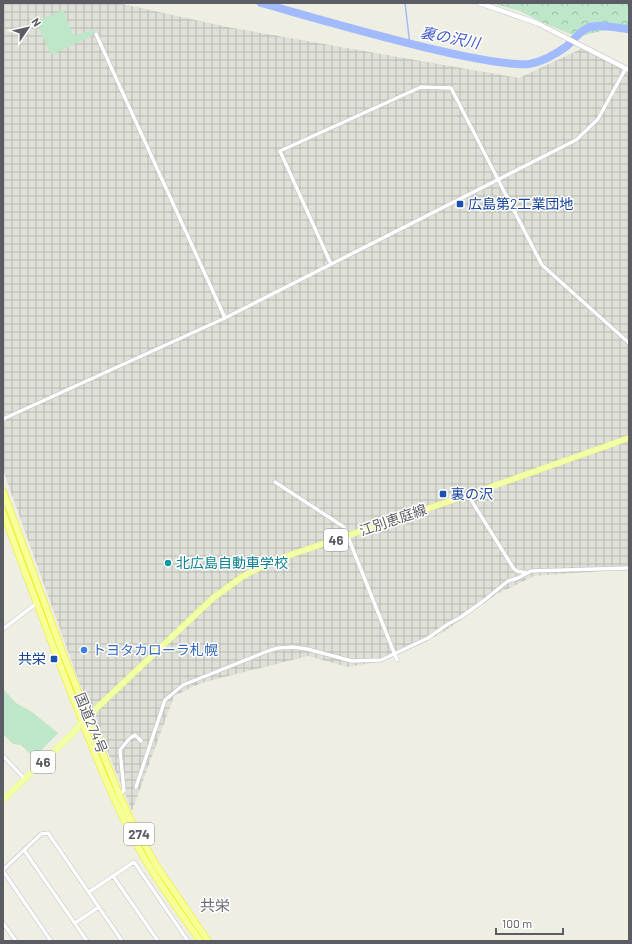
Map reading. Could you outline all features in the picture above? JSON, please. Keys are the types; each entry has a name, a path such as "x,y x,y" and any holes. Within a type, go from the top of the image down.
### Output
{"highway":[{"name":"国道274号","path":"3,491 82,722 115,800 137,845 151,869 200,941"},
{"name":"国道274号","path":"3,512 62,651 130,818 156,864 208,941"}],"main road":[{"name":"江別恵庭線","path":"3,800 73,733 82,722 213,598 242,577 268,563 629,438"}],"street":[{"path":"3,419 225,318 576,140 598,119 628,69 537,23 480,3"},
{"path":"96,34 225,318"},
{"path":"331,264 280,151 421,87 451,88 542,265 629,343"},
{"path":"275,482 344,528 397,660"},
{"path":"468,495 514,569 527,573"},
{"path":"136,786 165,700 183,685 278,648 292,647 307,649 352,661 381,660 428,638 482,602 508,581 518,578 531,571 629,568"},
{"path":"3,629 40,601"},
{"path":"119,794 124,791 120,750 130,738 135,735 141,742"},
{"path":"3,756 25,779"},
{"path":"51,941 3,870 41,834 48,833 122,941"},
{"path":"24,850 87,941"},
{"path":"89,892 134,862 188,941"},
{"path":"113,876 158,941"},
{"path":"74,923 99,907"},
{"path":"3,923 16,941"}],"shaded area":[{"path":"3,3 118,3 227,27 519,78 585,47 629,70 629,569 534,576 497,594 445,631 423,643 383,661 348,667 308,656 201,683 174,696 132,811 79,682 3,470"}],"green space":[{"path":"490,3 629,3 629,31 606,30 577,37 520,11"},
{"path":"63,10 74,36 93,29 96,34 51,55 36,21"},
{"path":"3,689 16,703 32,712 58,733 34,758 21,745 13,744 3,734"}],"waterway":[{"name":"裏の沢川","path":"261,3 405,43 471,58 512,64 529,64 549,57 567,46 586,28 604,26 629,29"},
{"path":"405,3 410,45"}],"place":[{"name":"広島第2工業団地","path":"460,204"},
{"name":"裏の沢","path":"443,494"},
{"name":"北広島自動車学校","path":"168,563"},
{"name":"トヨタカローラ札幌","path":"84,650"},
{"name":"共栄","path":"54,659"}],"district":[{"name":"共栄","path":"215,906"}]}
